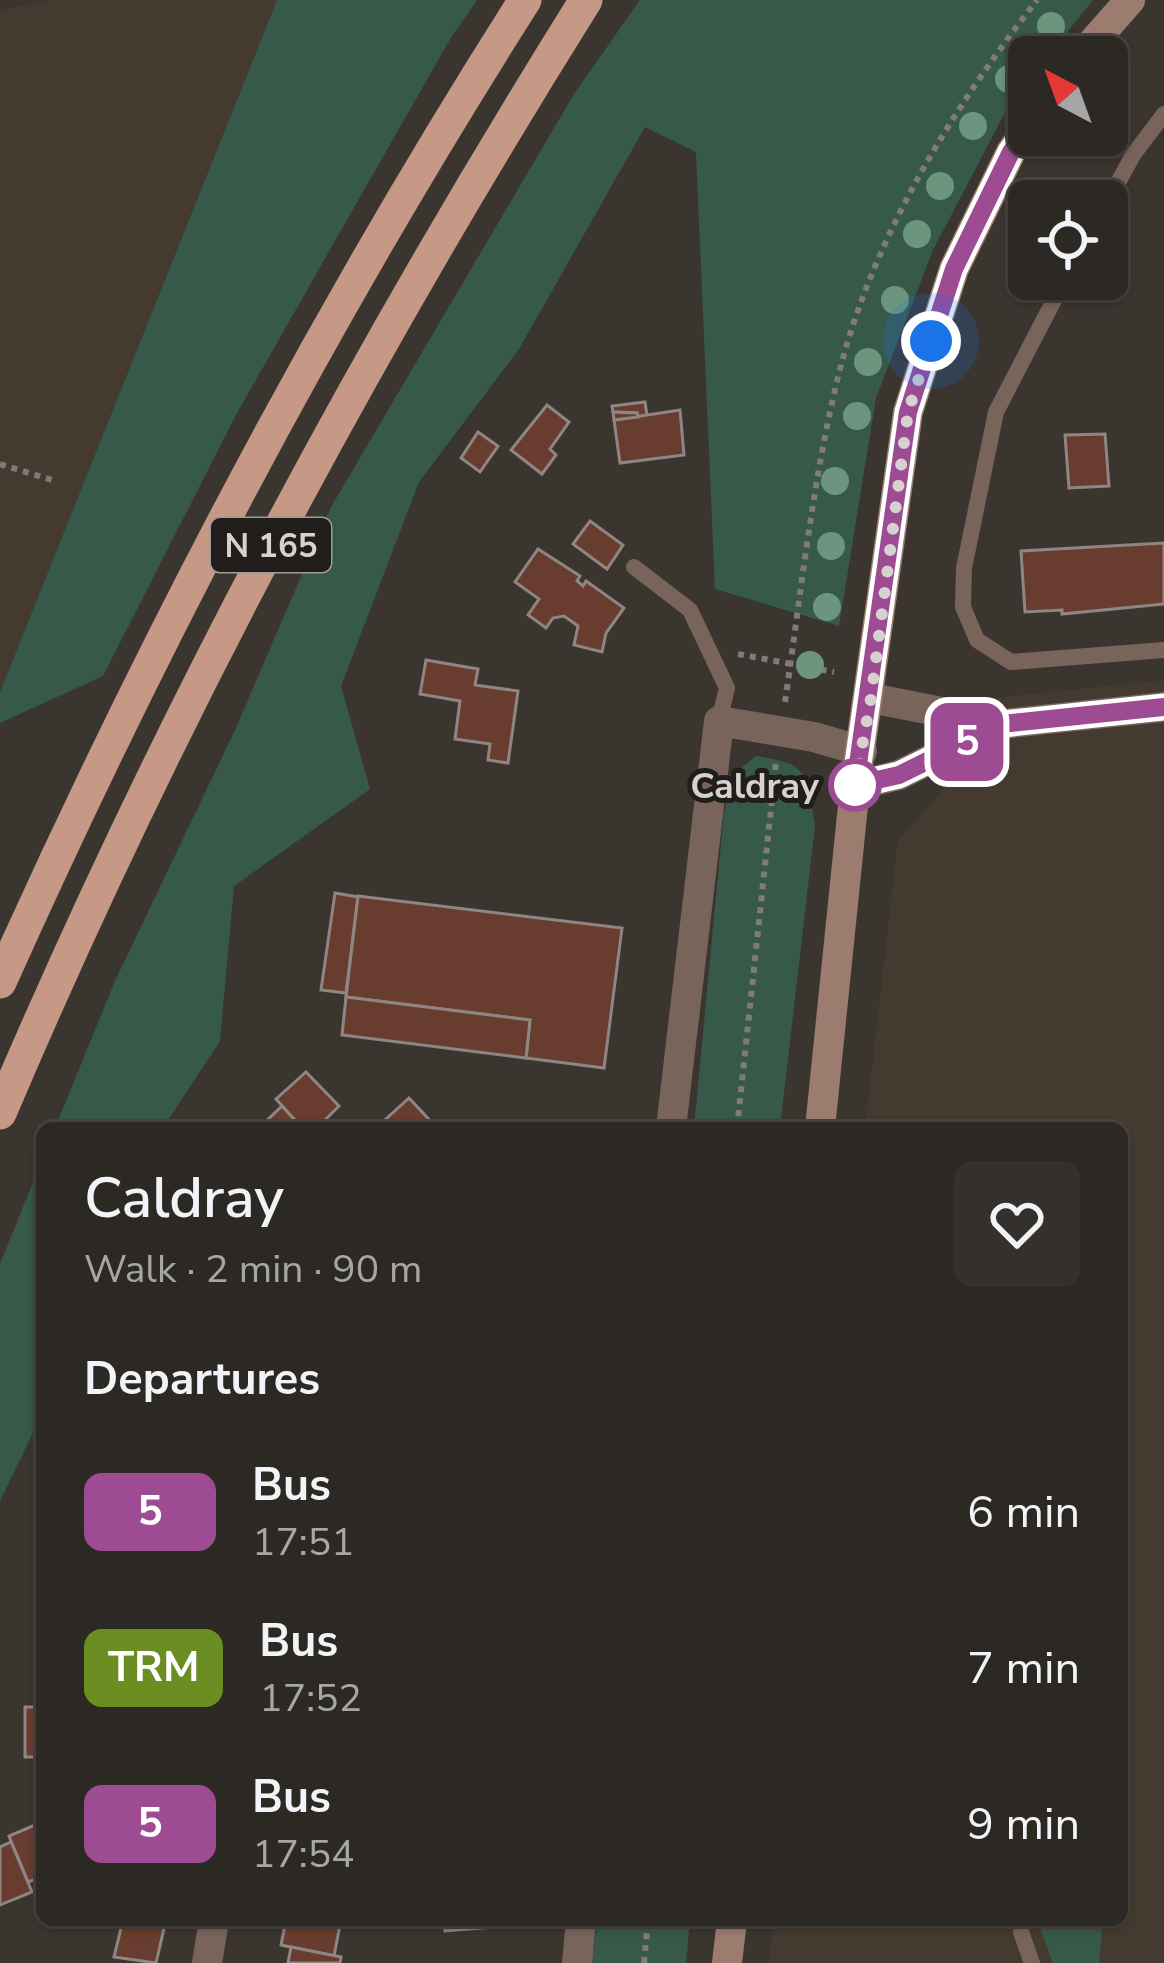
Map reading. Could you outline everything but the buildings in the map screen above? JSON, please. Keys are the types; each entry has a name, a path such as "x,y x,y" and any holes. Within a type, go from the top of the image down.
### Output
{"highway":[{"name":"N 165","path":"0,982 74,820 264,442 408,189 525,0"},
{"name":"N 165","path":"0,1114 142,800 311,468 473,184 586,0"}],"main road":[{"path":"1098,36 1130,0"},
{"path":"821,1122 855,785 871,698 908,412 954,269 1009,156"},
{"path":"727,1963 731,1926"}],"street":[{"path":"871,698 1002,724 1164,707"},
{"path":"672,1122 719,721 862,751"},
{"path":"855,785 899,775 1002,724"},
{"path":"208,1963 213,1926"},
{"path":"577,1963 580,1926"}],"lane":[{"path":"1119,180 1164,114"},
{"path":"1054,300 996,412 964,568 963,607 976,640 1011,662 1164,650"},
{"path":"634,567 690,610 727,688 719,721"},
{"path":"1021,1932 1032,1963"}],"path":[{"path":"738,1122 769,806 802,573 834,394 879,258 922,170 969,92 1037,0"},
{"path":"0,464 52,479"},
{"path":"714,659 725,652 834,672"},
{"path":"644,1963 647,1926"}],"shaded area":[{"path":"50,0 277,0 0,692 0,10"},
{"path":"1164,680 1164,1963 769,1963 773,1926 1128,1926 1128,1122 866,1122 898,840 961,770 968,701"}],"green space":[{"path":"277,0 477,0 449,41 237,413 103,676 0,723 0,692"},
{"path":"640,0 1093,0 1064,36 1008,36 1008,107 933,250 876,398 839,626 715,589 696,152 645,127 519,349 419,482 341,686 370,789 234,886 220,1041 167,1122 57,1122 115,981 235,730 331,507 574,94"},
{"path":"756,756 797,768 807,784 815,826 781,1122 695,1122 724,812 734,774"},
{"path":"36,1175 36,1426 0,1501 0,1264"},
{"path":"597,1926 689,1926 686,1963 591,1963"},
{"path":"1039,1926 1102,1926 1099,1963 1053,1963"}],"bus line":[{"name":"5","path":"1009,156 954,269 908,412 871,698 855,785 899,775 1002,724 1164,707"}],"place":[{"name":"Caldray","path":"855,785"}],"route":[{"path":"855,785 871,698 908,412 931,341"}]}
